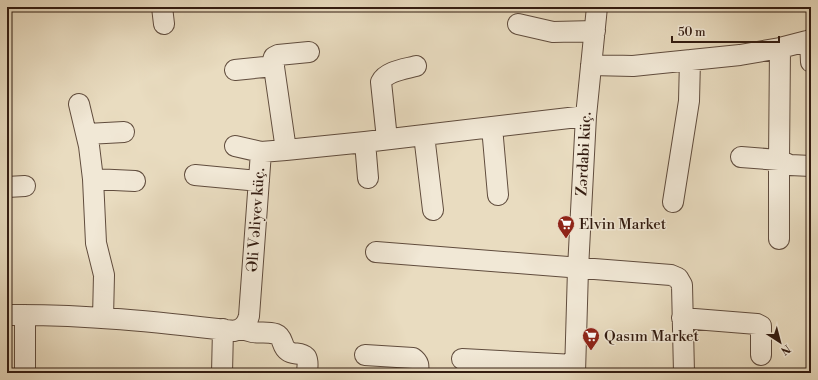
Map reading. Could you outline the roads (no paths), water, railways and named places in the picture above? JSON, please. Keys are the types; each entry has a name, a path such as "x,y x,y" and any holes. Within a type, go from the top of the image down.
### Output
{"street":[{"name":"Zərdabi küç.","path":"575,369 578,268 586,116 597,7"},
{"path":"518,24 553,32 595,31"},
{"path":"591,65 633,66 740,55 780,48 810,40 811,62"},
{"path":"779,239 778,160 780,48"},
{"path":"286,150 274,57 278,54 309,52"},
{"path":"673,202 689,101 690,60"},
{"path":"235,70 274,66"},
{"path":"387,139 381,82 383,77 388,74 416,66"},
{"path":"79,104 88,134 93,179 96,243 104,275 104,318"},
{"name":"Əli Vəliyev küç.","path":"232,329 248,321 249,316 261,152 365,142 586,116"},
{"path":"492,127 498,195"},
{"path":"88,134 124,132"},
{"path":"424,135 433,210"},
{"path":"365,142 368,178"},
{"path":"235,146 261,152"},
{"path":"741,157 778,160 790,165 811,166"},
{"path":"195,175 259,181"},
{"path":"93,179 135,181"},
{"path":"376,252 671,275 678,278 682,284 684,373"},
{"path":"25,373 16,315 104,318 232,329 277,335 282,339 284,348 292,353 302,354 306,358 308,363 307,373"},
{"path":"682,318 757,324 761,326 762,331 761,355"},
{"path":"222,373 232,329"},
{"path":"365,355 413,358 419,365 418,373"},
{"path":"462,359 575,369"}],"place":[{"name":"Elvin Market","path":"566,239"},
{"name":"Qasım Market","path":"591,351"}]}
